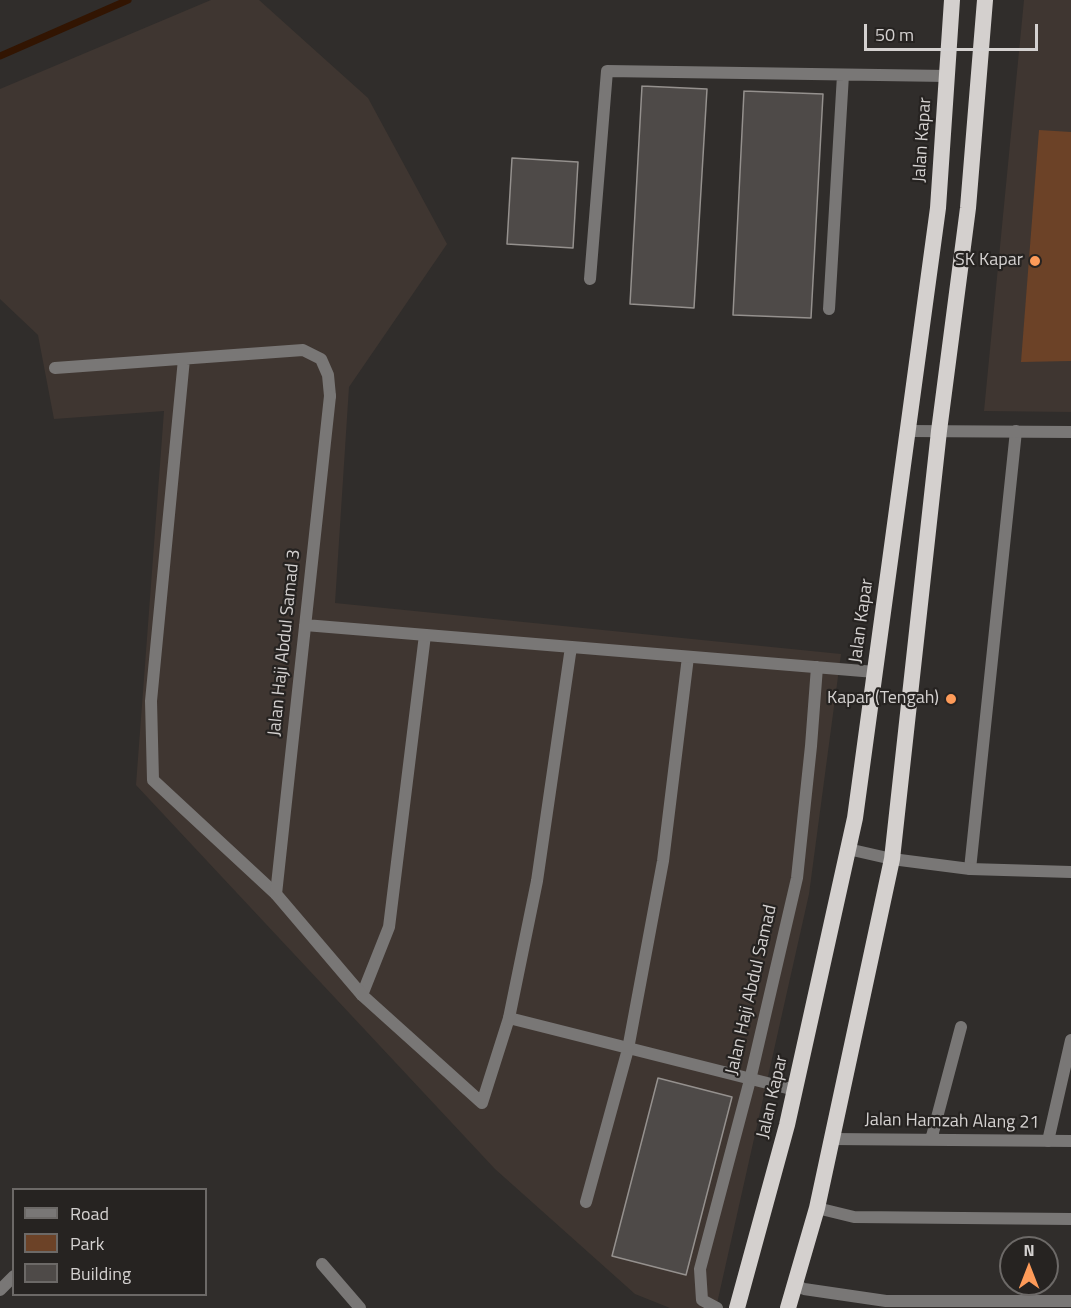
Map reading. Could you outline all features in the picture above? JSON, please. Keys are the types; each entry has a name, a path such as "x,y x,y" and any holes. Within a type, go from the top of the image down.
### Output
{"highway":[{"name":"Jalan Kapar","path":"737,1308 795,1090 855,818 938,208 952,0"},
{"path":"788,1308 817,1208 892,859 939,430 968,208 985,0"}],"street":[{"path":"590,279 607,71 947,76"},
{"path":"829,309 843,75"},
{"name":"Jalan Haji Abdul Samad 3","path":"56,368 303,350 321,359 328,375 330,396 276,894"},
{"path":"184,359 151,701 153,780 276,894 362,995 482,1104 509,1018 537,881 571,647"},
{"path":"908,430 1071,432"},
{"path":"970,869 1016,431"},
{"path":"305,626 875,672"},
{"path":"362,995 389,927 425,635"},
{"path":"586,1202 628,1049 663,861 688,657"},
{"name":"Jalan Haji Abdul Samad","path":"717,1308 702,1300 700,1269 750,1080 797,878 817,667"},
{"path":"848,849 892,859 970,869 1071,872"},
{"path":"509,1018 795,1090"},
{"path":"931,1140 961,1027"},
{"path":"1048,1141 1071,1040"},
{"name":"Jalan Hamzah Alang 21","path":"832,1139 1071,1141"},
{"path":"817,1208 854,1217 1071,1220"},
{"path":"322,1264 360,1308"},
{"path":"0,1290 12,1278"},
{"path":"796,1285 804,1289 886,1301 1071,1300"}],"shaded area":[{"path":"211,0 259,0 368,98 447,244 349,387 335,603 841,654 809,894 716,1308 670,1308 635,1294 495,1169 136,785 164,411 54,419 38,335 0,299 0,89"},
{"name":"SK Kapar","path":"1024,0 1071,0 1071,412 984,411"}],"green space":[{"path":"1039,130 1071,132 1071,361 1021,362"}],"building":[{"path":"642,86 707,89 694,308 630,304"},
{"path":"744,91 823,94 811,318 733,315"},
{"path":"512,158 578,162 573,248 507,244"},
{"path":"658,1078 732,1097 686,1275 612,1256"}],"waterway":[{"path":"0,56 128,0"}],"place":[{"name":"SK Kapar","path":"1035,261"},
{"name":"Kapar (Tengah)","path":"951,699"}]}
